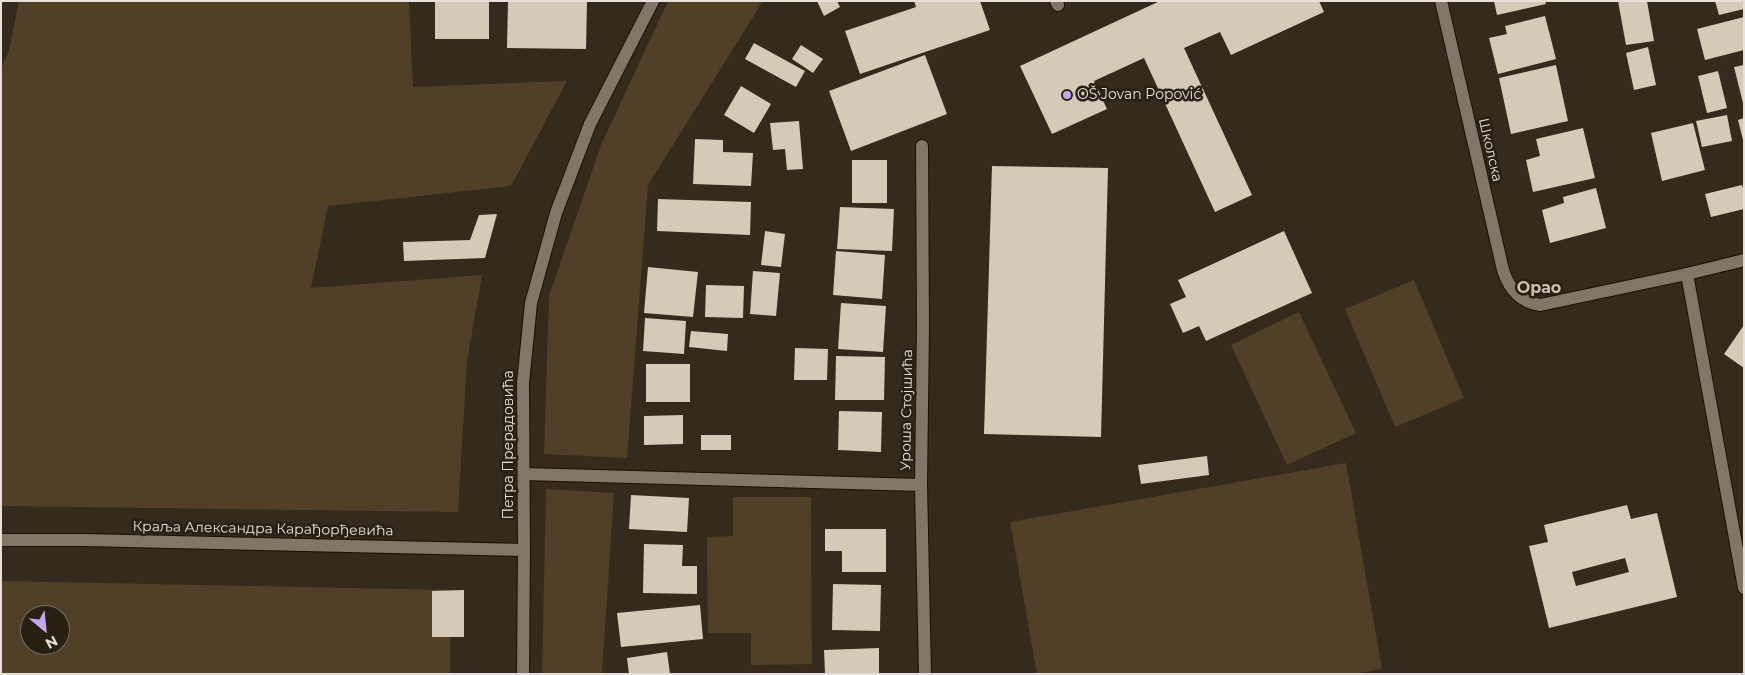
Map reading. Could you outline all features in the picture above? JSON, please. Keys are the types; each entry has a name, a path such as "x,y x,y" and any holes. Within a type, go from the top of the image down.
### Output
{"street":[{"name":"Петра Прерадовића","path":"523,674 523,383 531,303 556,213 590,124 653,1"},
{"name":"Школска","path":"1440,1 1507,282 1523,299 1529,303 1540,305 1687,274"},
{"name":"Уроша Стојшића","path":"922,146 923,326 921,485 925,674"},
{"path":"1744,260 1687,274 1744,588"},
{"path":"524,474 921,485"},
{"name":"Краља Александра Карађорђевића","path":"1,540 104,540 524,550"}],"shaded area":[{"path":"19,1 409,1 413,87 567,81 511,186 328,206 311,288 482,275 467,361 458,512 1,506 1,68 9,51"},
{"path":"668,1 763,1 648,185 627,458 544,454 549,296 601,145"},
{"path":"1414,280 1464,398 1395,427 1345,309"},
{"path":"1299,312 1356,433 1287,465 1231,345"},
{"path":"1346,463 1382,669 1354,674 1037,674 1010,522"},
{"path":"546,489 614,493 602,674 542,674"},
{"path":"733,497 811,497 812,664 751,665 751,633 708,633 707,537 733,536"},
{"path":"1,581 450,590 450,674 1,674"}],"building":[{"path":"435,1 489,1 489,39 435,39"},
{"path":"508,1 587,1 586,49 507,48"},
{"path":"817,1 837,1 840,7 824,16"},
{"path":"914,1 980,1 990,30 860,74 845,31 916,7"},
{"name":"OŠ Jovan Popović","path":"1160,1 1319,1 1324,12 1231,55 1220,32 1184,48 1252,195 1215,212 1144,58 1094,81 1107,109 1052,134 1020,66"},
{"path":"1494,1 1545,1 1546,4 1497,15"},
{"path":"1618,1 1647,1 1654,41 1626,45"},
{"path":"1715,1 1744,1 1744,9 1719,15"},
{"path":"1545,16 1556,59 1498,74 1489,38 1507,34 1505,26"},
{"path":"1744,17 1744,50 1705,60 1697,29"},
{"path":"754,43 805,71 796,87 745,59"},
{"path":"801,45 823,59 813,73 792,59"},
{"path":"1648,47 1656,85 1634,90 1626,53"},
{"path":"925,55 947,114 851,151 829,91"},
{"path":"1556,65 1568,121 1511,134 1499,78"},
{"path":"1744,65 1744,103 1743,103 1734,67"},
{"path":"1718,71 1727,108 1707,113 1698,76"},
{"path":"741,86 771,104 754,133 724,115"},
{"path":"1727,115 1732,141 1702,147 1696,121"},
{"path":"1744,118 1744,140 1743,140 1738,120"},
{"path":"799,121 803,169 787,170 785,149 773,150 770,123"},
{"path":"1693,123 1705,170 1662,181 1651,133"},
{"path":"1583,128 1595,178 1533,192 1526,160 1540,156 1536,139"},
{"path":"695,139 723,140 723,152 753,153 751,186 693,184"},
{"path":"852,160 887,160 887,203 852,203"},
{"path":"992,166 1108,168 1101,437 984,434"},
{"path":"1742,185 1744,209 1711,217 1705,194"},
{"path":"1596,188 1606,228 1550,243 1542,210 1564,203 1563,197"},
{"path":"658,199 751,202 750,235 657,231"},
{"path":"840,207 894,209 892,251 837,249"},
{"path":"497,214 485,258 404,261 403,242 470,240 479,215"},
{"path":"765,231 785,234 781,267 761,265"},
{"path":"1284,231 1312,293 1206,341 1199,326 1183,333 1170,304 1186,297 1178,280"},
{"path":"836,251 885,255 882,299 833,295"},
{"path":"648,267 698,272 693,317 644,313"},
{"path":"753,271 780,273 776,316 750,314"},
{"path":"706,285 744,286 743,318 705,317"},
{"path":"841,303 886,306 883,352 838,349"},
{"path":"645,318 686,321 684,354 643,351"},
{"path":"1744,325 1744,368 1724,354"},
{"path":"691,331 728,334 727,351 689,347"},
{"path":"795,348 828,349 827,380 794,380"},
{"path":"836,356 885,357 884,400 835,400"},
{"path":"646,364 690,364 690,402 646,402"},
{"path":"839,411 882,412 881,452 838,450"},
{"path":"683,415 683,444 644,445 644,416"},
{"path":"701,435 731,435 731,450 701,450"},
{"path":"1207,456 1209,475 1141,484 1138,465"},
{"path":"631,495 689,498 687,532 629,529"},
{"path":"1627,505 1631,519 1657,513 1677,597 1549,628 1529,546 1548,542 1544,525","holes":["1625,558 1629,572 1576,586 1572,572"]},
{"path":"825,529 886,529 886,572 842,572 842,551 825,551"},
{"path":"644,544 683,545 682,566 697,566 697,594 643,593"},
{"path":"833,584 881,585 880,631 832,630"},
{"path":"464,590 464,637 432,637 432,591"},
{"path":"700,605 703,639 621,647 617,613"},
{"path":"879,648 879,674 825,674 824,650"},
{"path":"667,652 670,674 629,674 627,658"}],"place":[{"name":"OŠ Jovan Popović","path":"1067,95"}],"district":[{"name":"Орао","path":"1539,288"}]}
